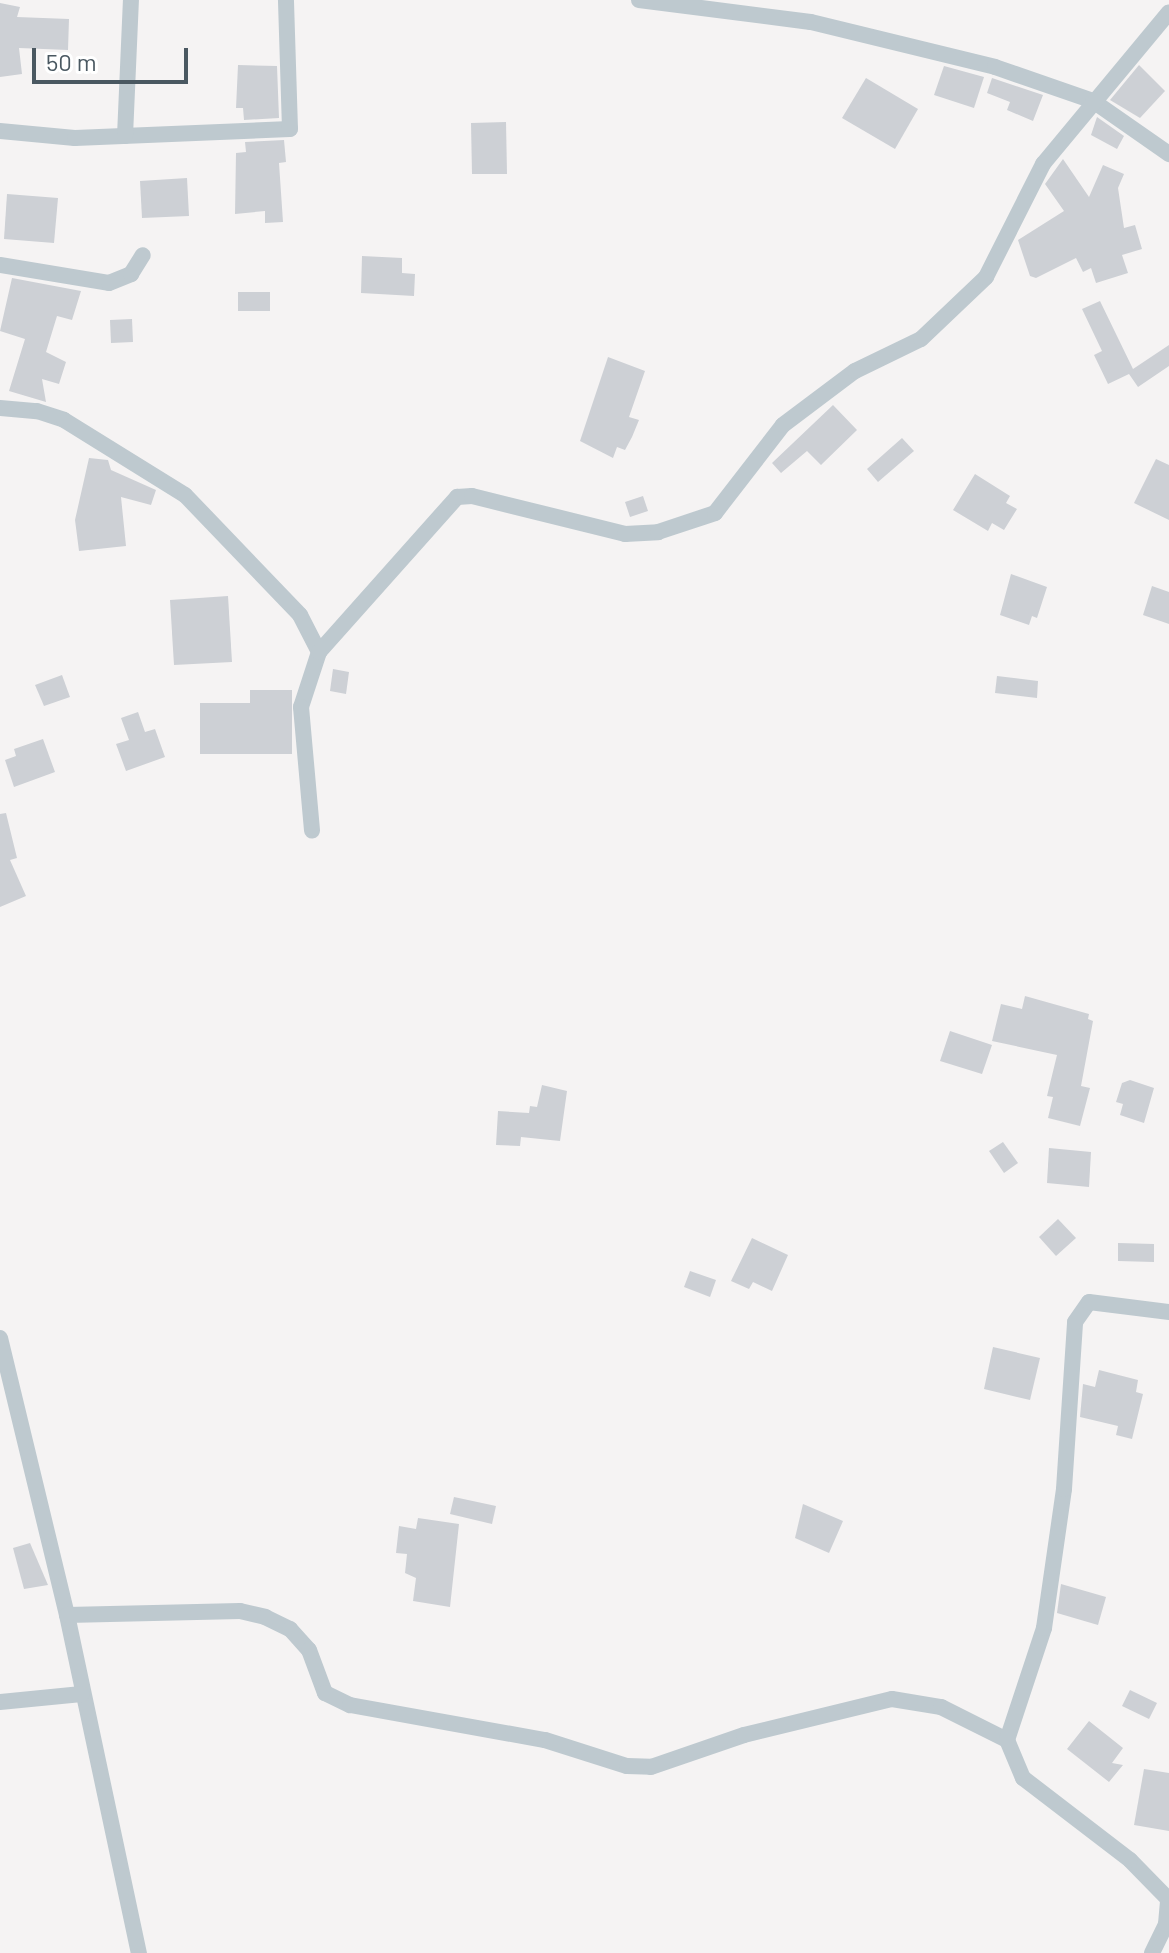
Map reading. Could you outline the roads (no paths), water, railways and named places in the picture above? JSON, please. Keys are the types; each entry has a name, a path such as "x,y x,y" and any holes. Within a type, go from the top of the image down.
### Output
{"street":[{"path":"125,136 131,0"},
{"path":"0,131 125,136 290,129 286,0"},
{"path":"639,0 811,22 896,40 1093,101 1169,154"},
{"path":"312,831 301,707 319,652 457,497 472,496 625,534 658,532 715,513 783,425 855,371 921,339 986,277 1043,164 1169,12"},
{"path":"0,265 109,283 131,274 143,255"},
{"path":"0,408 37,411 64,420 185,495 300,615 319,652"},
{"path":"1007,1740 1044,1628 1064,1489 1075,1322 1089,1302 1169,1312"},
{"path":"0,1338 67,1615 139,1953"},
{"path":"67,1615 240,1611 265,1617 290,1629 309,1650 325,1693 350,1705 545,1740 627,1766 651,1767 744,1735 892,1699 941,1707 1007,1740 1023,1778 1130,1860 1169,1899 1166,1924 1152,1953"},
{"path":"0,1702 82,1694"}]}
